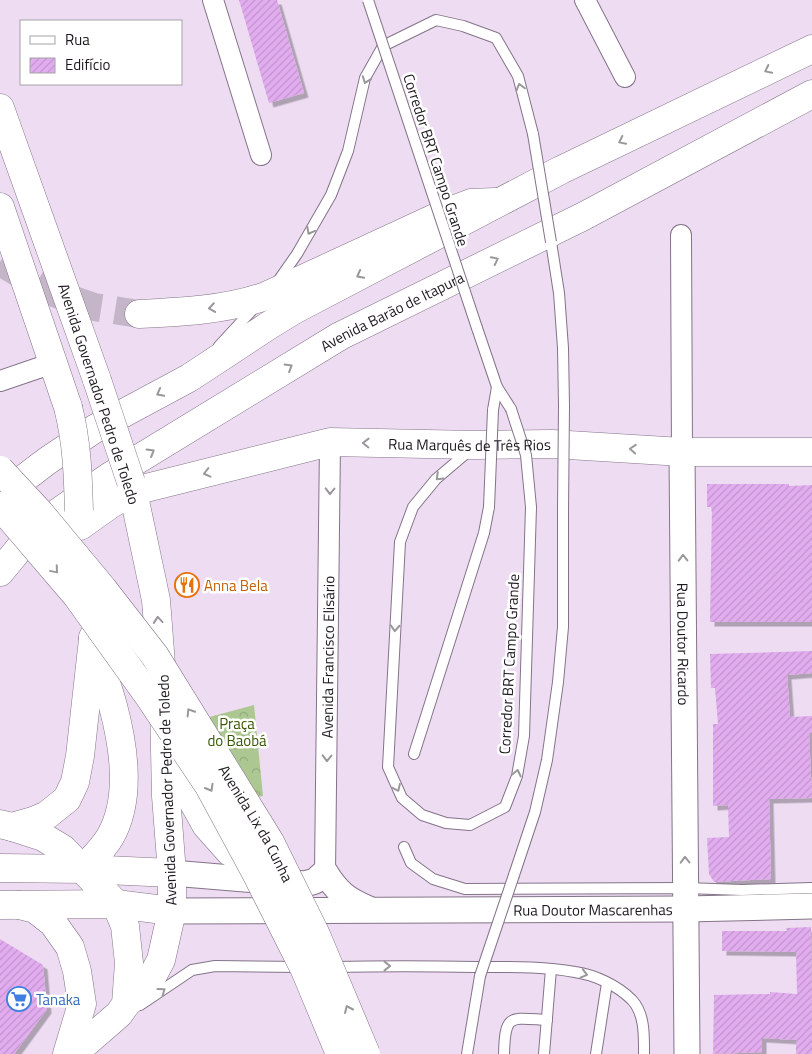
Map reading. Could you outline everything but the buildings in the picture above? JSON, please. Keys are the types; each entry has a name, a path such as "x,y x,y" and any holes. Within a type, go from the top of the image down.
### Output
{"main road":[{"path":"0,496 46,461 96,428 189,378 294,310 561,170 812,49"},
{"name":"Avenida Barão de Itapura","path":"0,572 37,527 109,477 340,336 584,216 812,94"},
{"name":"Avenida Governador Pedro de Toledo","path":"0,108 97,380 132,486 156,600 164,704 166,796 172,873 172,912 161,960 153,975 119,1013 73,1054"},
{"path":"139,314 185,312 242,304 266,296 450,211 471,203 501,202"},
{"path":"0,207 74,429 78,458 79,519 93,639 114,708 120,738 124,771 123,794 118,820 103,847 83,869"},
{"name":"Rua Marquês de Três Rios","path":"79,519 111,504 132,486 330,442 475,445 552,444 682,452 812,452"},
{"name":"Avenida Lix da Cunha","path":"0,470 40,513 155,656 270,842 316,935 366,1054"},
{"name":"Avenida Lix da Cunha","path":"0,506 77,596 148,694 209,786 305,970 340,1054"},
{"path":"0,587 37,527"},
{"path":"6,825 33,821 57,809 67,799 75,782 88,694 93,639"},
{"path":"164,704 192,798 206,825 230,852 287,882"},
{"path":"6,825 43,837 63,849 116,904 125,926 129,963 119,1013"},
{"path":"0,868 172,873"},
{"path":"10,905 116,904 172,912"},
{"path":"10,905 35,909 53,924 70,947 77,971 82,1004 68,1054"}],"street":[{"path":"213,0 261,155"},
{"path":"585,0 626,77"},
{"name":"Rua Doutor Ricardo","path":"681,235 687,1054"},
{"path":"0,381 53,363"},
{"name":"Avenida Francisco Elisário","path":"325,872 330,442"},
{"path":"172,873 310,882 321,877 325,872 340,893 360,905 374,910"},
{"name":"Rua Doutor Mascarenhas","path":"172,912 374,910 686,899 812,906"}],"lane":[{"name":"Corredor BRT Campo Grande","path":"368,0 497,387 511,409 526,455 531,507 524,736 517,776 504,808 470,825 446,822 422,815 402,798 388,767 400,542 413,507 436,479 475,445"},
{"path":"189,378 266,296 297,254 331,195 348,151 365,78 383,46 436,20 463,26 496,38 518,76 533,134 559,293 563,348 564,406 562,509 563,627 558,682 547,760 535,812 480,976 467,1054"},
{"name":"Corredor BRT Campo Grande","path":"414,754 484,533 489,506 497,387"},
{"path":"404,847 411,863 433,879 465,889 686,899 742,890 812,888"},
{"path":"101,1045 119,1013 146,1002 192,970 201,968 215,966 533,967 575,972 608,983 632,1001 641,1014 644,1054"},
{"path":"544,1054 551,969"},
{"path":"596,1054 608,983"},
{"path":"504,1054 505,1031 508,1024 518,1018 547,1020"}],"green space":[{"name":"Praça do Baobá","path":"254,705 263,796 249,798 206,718"}],"tunnel":[{"path":"0,262 51,292 94,307 139,314"}],"place":[{"name":"Anna Bela","path":"187,585"},
{"name":"Tanaka","path":"19,999"}]}
